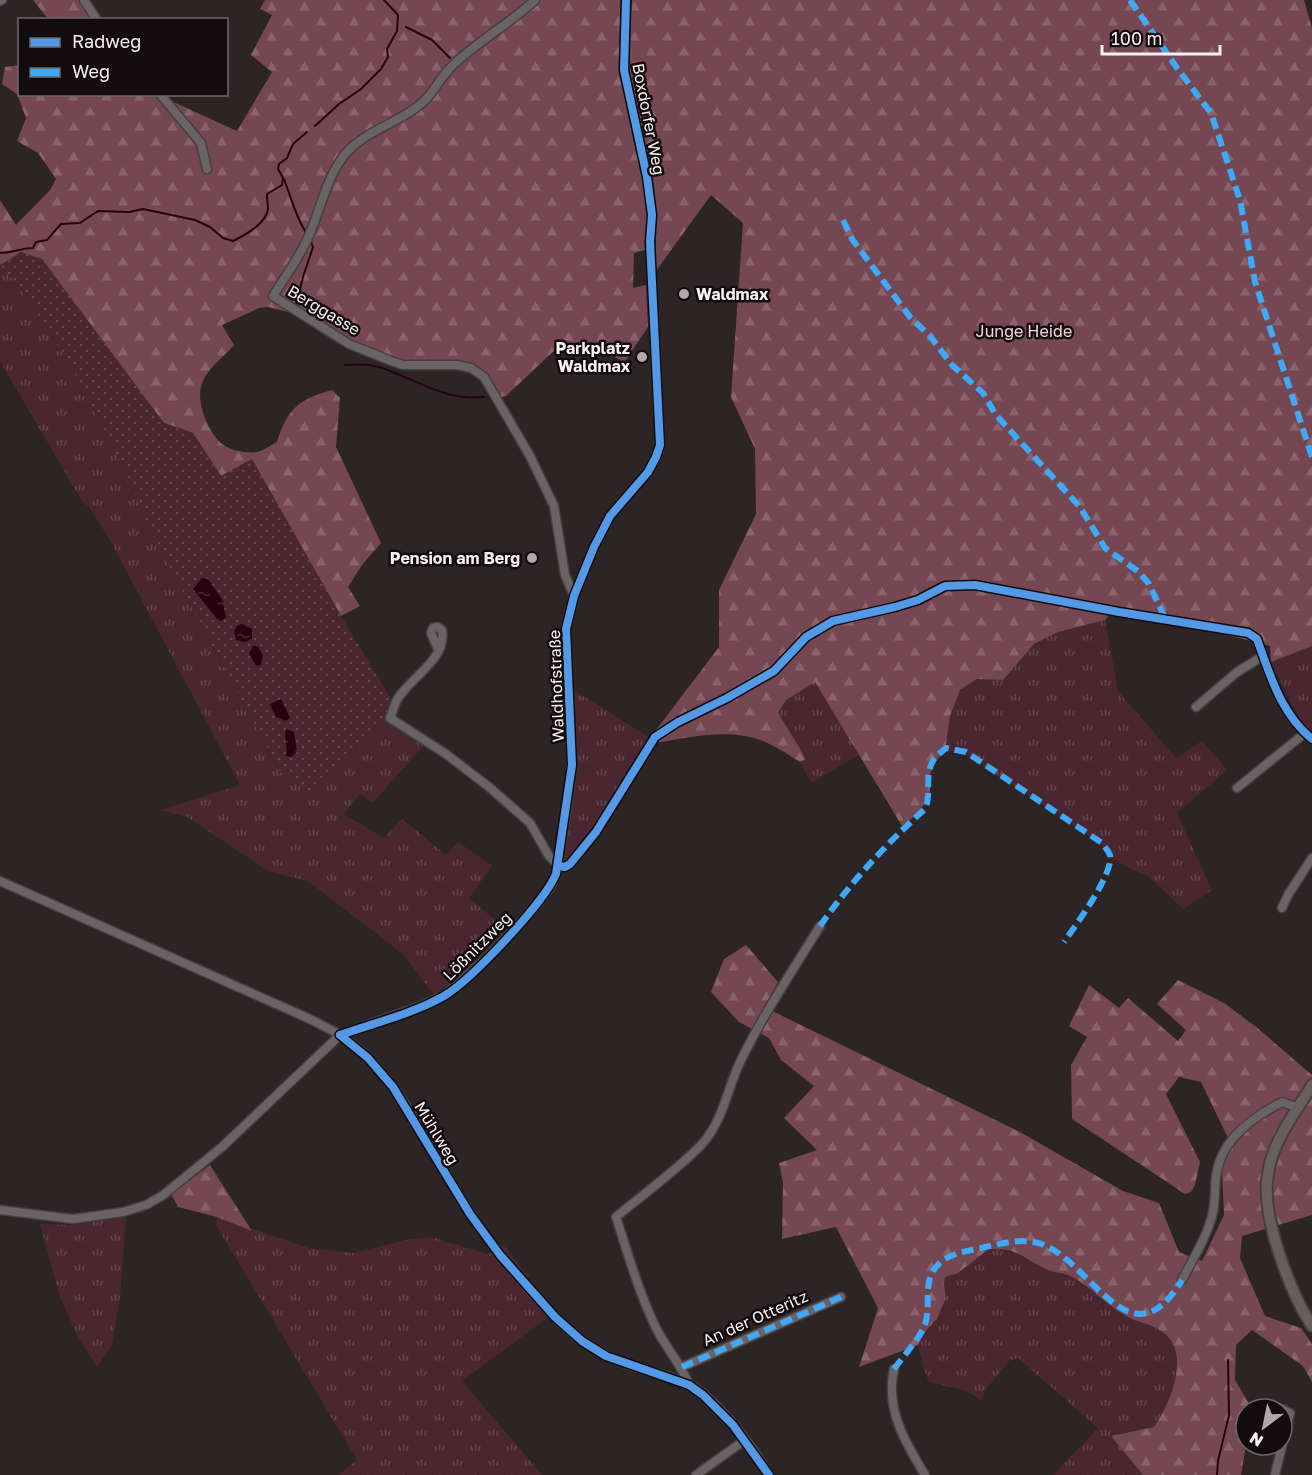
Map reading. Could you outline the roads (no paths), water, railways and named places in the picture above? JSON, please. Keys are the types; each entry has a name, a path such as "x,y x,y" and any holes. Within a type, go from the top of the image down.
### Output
{"main road":[{"path":"1312,1084 1272,1157 1267,1197 1275,1238 1305,1315 1312,1326"}],"street":[{"path":"84,0 97,18"},
{"name":"Berggasse","path":"535,0 499,30 468,51 439,79 424,101 368,135 349,151 338,165 323,197 306,243 273,296 349,344 391,362 403,365 457,365 471,368 484,377 530,456 554,506 565,575 574,596"},
{"name":"Boxdorfer Weg","path":"626,0 624,70 647,177 652,215 650,242"},
{"path":"162,96 201,143 207,169"},
{"name":"Waldhofstraße","path":"559,866 572,765 566,629 574,596 594,547 610,516 648,472 660,445 650,242"},
{"path":"1237,788 1309,736 1282,704 1257,639"},
{"path":"438,649 433,660 398,699 390,718 473,775 513,808 530,823 549,856 559,866"},
{"path":"1196,707 1238,672 1263,656"},
{"name":"Lößnitzweg","path":"0,1210 73,1219 123,1212 146,1205 181,1182 222,1147 340,1035 424,1005 445,995 484,961 534,908 552,886 559,866 565,867 570,864 596,832"},
{"path":"1282,908 1312,858"},
{"name":"Mühlweg","path":"0,881 312,1020 340,1035 368,1058 393,1086 470,1214 500,1255 555,1317 582,1341 606,1356 690,1385"},
{"path":"769,1475 745,1440 720,1412 690,1385 682,1367 657,1331 645,1304 616,1217 683,1161 709,1134 724,1109 739,1063 771,1003 820,926"},
{"path":"1182,1280 1213,1213 1217,1169 1229,1143 1238,1132 1282,1102 1299,1108"},
{"name":"An der Otteritz","path":"682,1367 841,1297"},
{"path":"894,1369 891,1380 897,1423 904,1440 925,1475"},
{"path":"696,1475 745,1440"},
{"path":"1275,1475 1279,1457"}],"water":[{"path":"202,578 208,579 222,599 226,617 221,621 193,589"},
{"path":"242,624 252,629 252,639 245,642 236,640 234,631 238,625"},
{"path":"253,646 258,646 263,656 260,667 256,666 249,654"},
{"path":"281,699 290,718 284,722 276,717 270,704"},
{"path":"286,729 294,732 297,752 291,757 286,756"}],"waterway":[{"path":"315,126 339,104 361,89 381,69 388,57 387,49 397,31 398,15 384,0"},
{"path":"406,27 432,40 450,58"},
{"path":"0,253 33,248 36,242 47,240 61,224 80,223 98,211 129,212 143,209 195,220 210,227 223,238 233,241 254,228 263,219 268,209 267,194 282,185 283,178 278,169 279,164 287,158 293,144 307,132"},
{"path":"284,179 305,231"},
{"path":"296,305 313,247 311,242"},
{"path":"345,365 377,367 456,396 484,397"},
{"path":"1217,1475 1229,1415 1228,1360"}],"place":[{"name":"Waldmax","path":"684,294"},
{"name":"Parkplatz Waldmax","path":"642,357"},
{"name":"Pension am Berg","path":"532,558"}],"park label":[{"name":"Junge Heide","path":"1024,331"}]}
